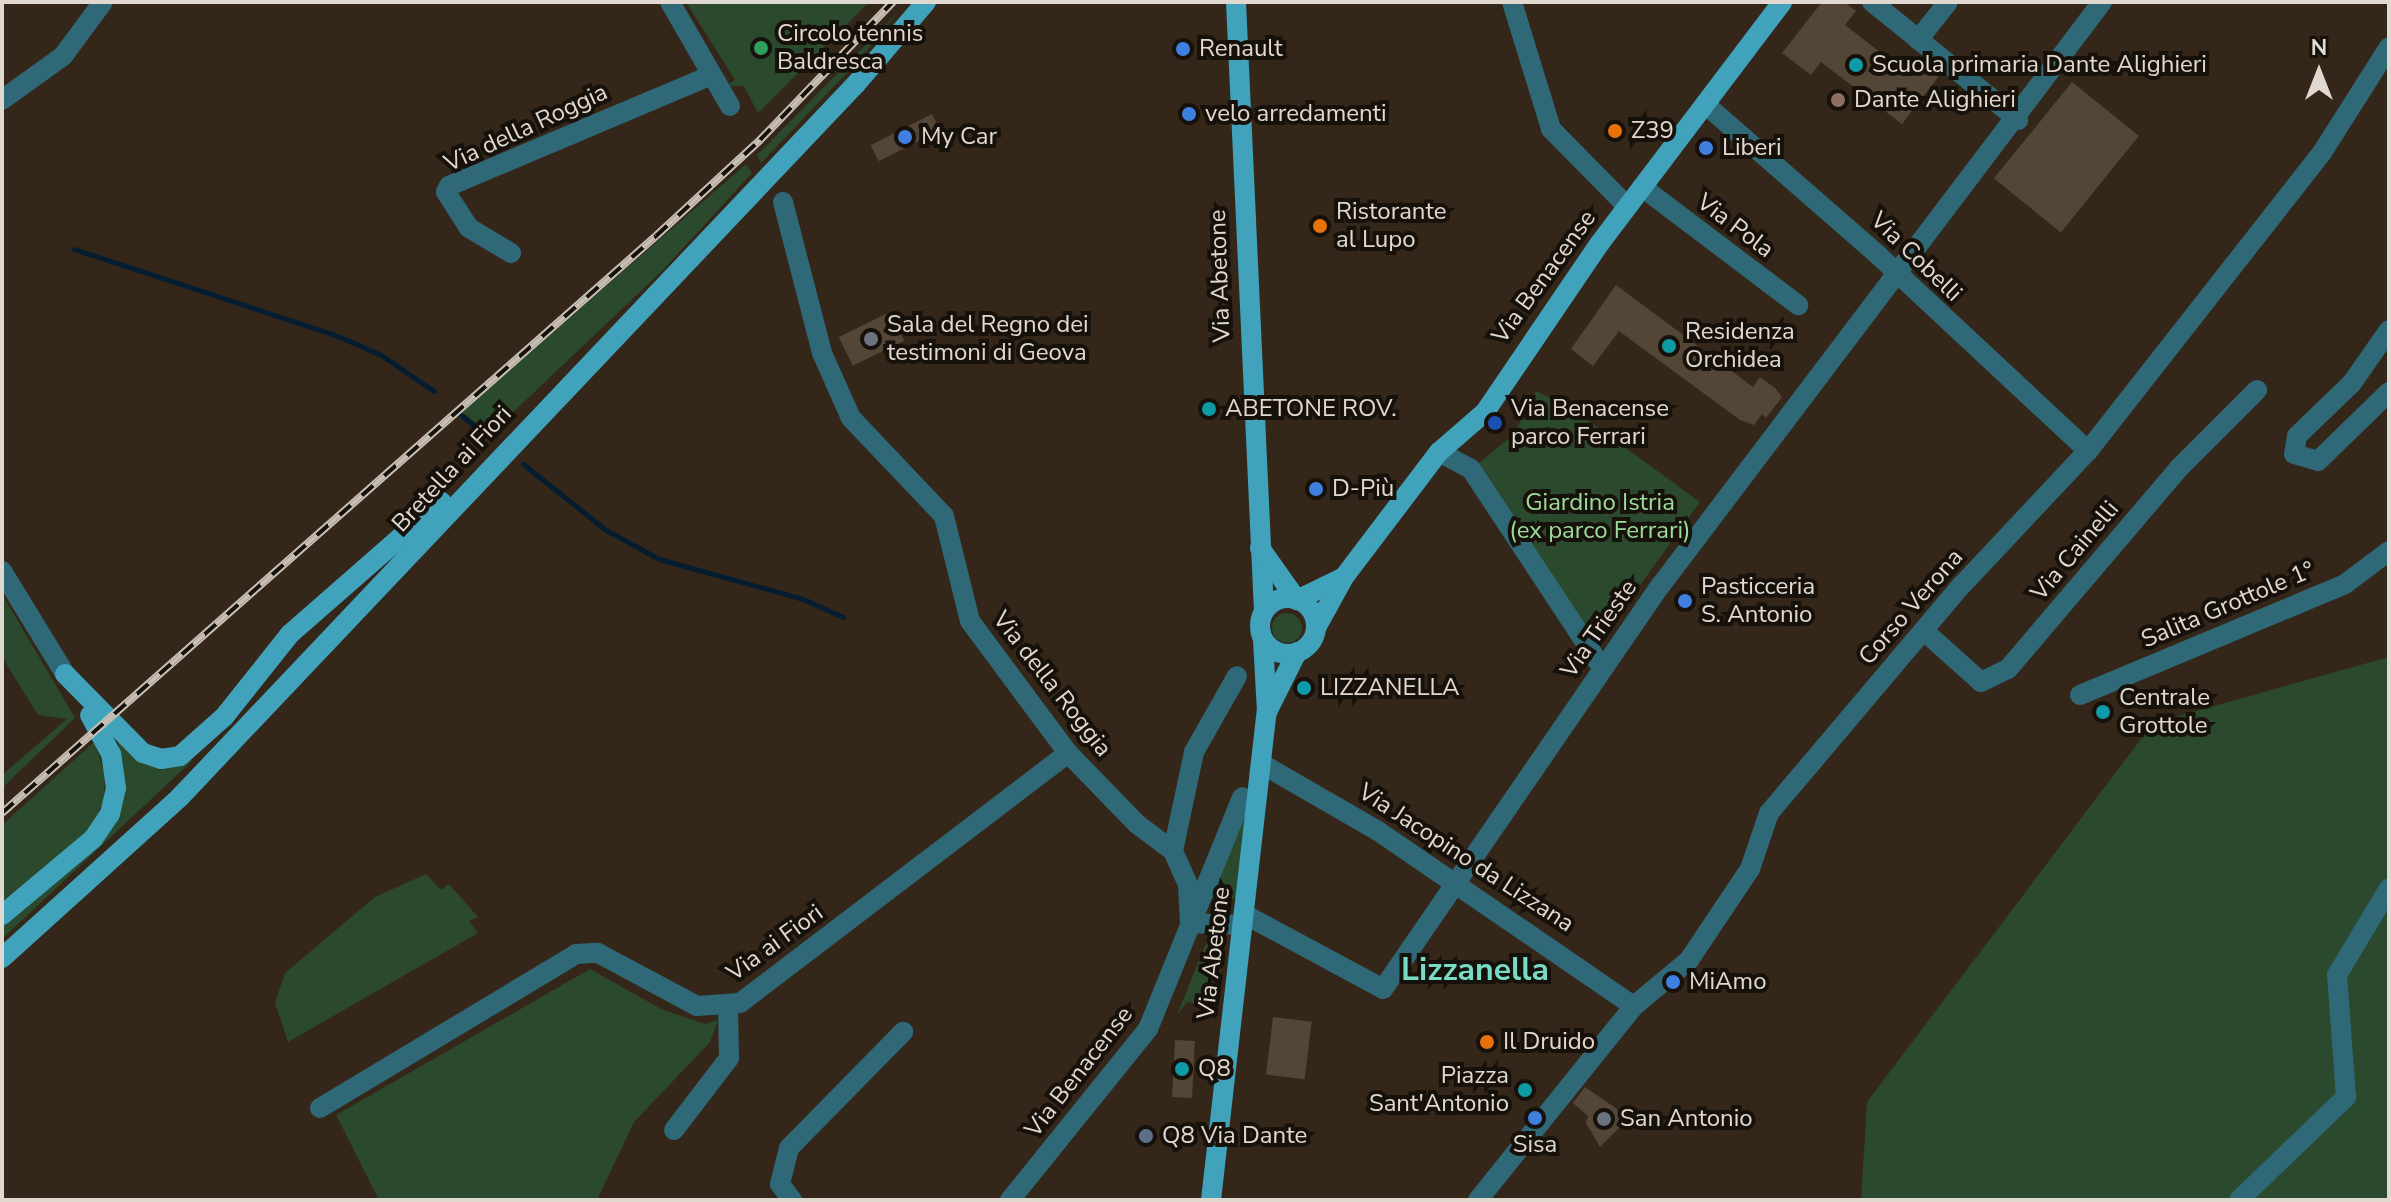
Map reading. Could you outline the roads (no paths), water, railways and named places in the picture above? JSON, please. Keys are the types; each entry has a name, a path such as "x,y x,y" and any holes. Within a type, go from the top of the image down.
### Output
{"main road":[{"name":"Bretella ai Fiori","path":"2,958 180,797 511,443 856,84 926,2"},
{"name":"Via Abetone","path":"1236,2 1264,611"},
{"name":"Via Benacense","path":"1316,628 1344,577 1439,452 1485,412 1627,206 1782,2"},
{"path":"65,674 143,753 161,759 180,756 224,717 290,634 511,443"},
{"path":"1260,548 1297,600 1312,613 1316,628 1297,652 1267,712"},
{"name":"Via Benacense","path":"1297,600 1344,577"},
{"path":"1267,712 1264,611 1279,600 1297,600"},
{"path":"1263,640 1274,651 1297,652"},
{"path":"2,915 93,839 114,800 104,736 65,674"},
{"name":"Via Abetone","path":"1211,1200 1267,712"}],"street":[{"path":"2,100 63,56 103,2"},
{"path":"670,2 730,106"},
{"path":"1512,2 1551,129 1627,206"},
{"path":"1872,2 2018,120"},
{"path":"1918,40 1948,2"},
{"name":"Via Trieste","path":"1244,920 1383,989 1458,884 1602,668 2018,120 2102,2"},
{"name":"Corso Verona","path":"1478,1200 1634,1006 1689,960 1750,869 1769,813 1924,631 2088,451 2323,151 2389,47"},
{"name":"Via della Roggia","path":"511,253 469,228 446,192 449,186 710,76"},
{"name":"Via Cobelli","path":"1705,104 1899,276 2088,451"},
{"name":"Via Pola","path":"1642,187 1798,305"},
{"name":"Via della Roggia","path":"783,202 822,353 851,418 944,516 970,621 1068,753 1137,824 1173,851"},
{"path":"2389,330 2352,383 2297,436 2294,454 2318,461 2389,392"},
{"name":"Via Cainelli","path":"1924,631 1981,682 2008,669 2180,467 2257,390"},
{"path":"1439,452 1471,469 1602,668"},
{"name":"Salita Grottole 1°","path":"2080,695 2345,584 2389,551"},
{"path":"2,571 65,674"},
{"path":"1237,676 1194,752 1173,851 1188,885 1190,923 1244,920"},
{"name":"Via ai Fiori","path":"320,1108 576,954 598,953 697,1006 728,1007 769,986 1068,753"},
{"name":"Via Jacopino da Lizzana","path":"1262,764 1458,884 1634,1006"},
{"name":"Via Benacense","path":"1010,1200 1148,1029 1242,797"},
{"path":"2239,1200 2346,1097 2337,975 2389,888"},
{"path":"674,1130 729,1058 728,1007"},
{"path":"792,1200 780,1184 789,1148 903,1032"}],"waterway":[{"path":"74,249 333,334 381,355 434,391"},
{"path":"461,415 486,435"},
{"path":"523,464 606,530 659,559 803,599 843,617"}],"railway":[{"path":"2,813 656,236 760,140 893,2"}],"place":[{"name":"Circolo tennis Baldresca","path":"761,48"},
{"name":"Renault","path":"1183,49"},
{"name":"Scuola primaria Dante Alighieri","path":"1856,65"},
{"name":"Dante Alighieri","path":"1838,100"},
{"name":"velo arredamenti","path":"1189,114"},
{"name":"Z39","path":"1615,131"},
{"name":"My Car","path":"905,137"},
{"name":"Liberi","path":"1706,148"},
{"name":"Ristorante al Lupo","path":"1320,226"},
{"name":"Sala del Regno dei testimoni di Geova","path":"871,339"},
{"name":"Residenza Orchidea","path":"1669,346"},
{"name":"ABETONE ROV.","path":"1209,409"},
{"name":"Via Benacense parco Ferrari","path":"1495,423"},
{"name":"D-Più","path":"1316,489"},
{"name":"Pasticceria S. Antonio","path":"1685,601"},
{"name":"LIZZANELLA","path":"1304,688"},
{"name":"Centrale Grottole","path":"2103,712"},
{"name":"MiAmo","path":"1673,982"},
{"name":"Il Druido","path":"1487,1042"},
{"name":"Q8","path":"1182,1069"},
{"name":"Piazza Sant'Antonio","path":"1525,1090"},
{"name":"Sisa","path":"1535,1118"},
{"name":"San Antonio","path":"1604,1119"},
{"name":"Q8 Via Dante","path":"1146,1136"}],"district":[{"name":"Lizzanella","path":"1475,970"}],"park label":[{"name":"Giardino Istria (ex parco Ferrari)","path":"1600,517"}]}
